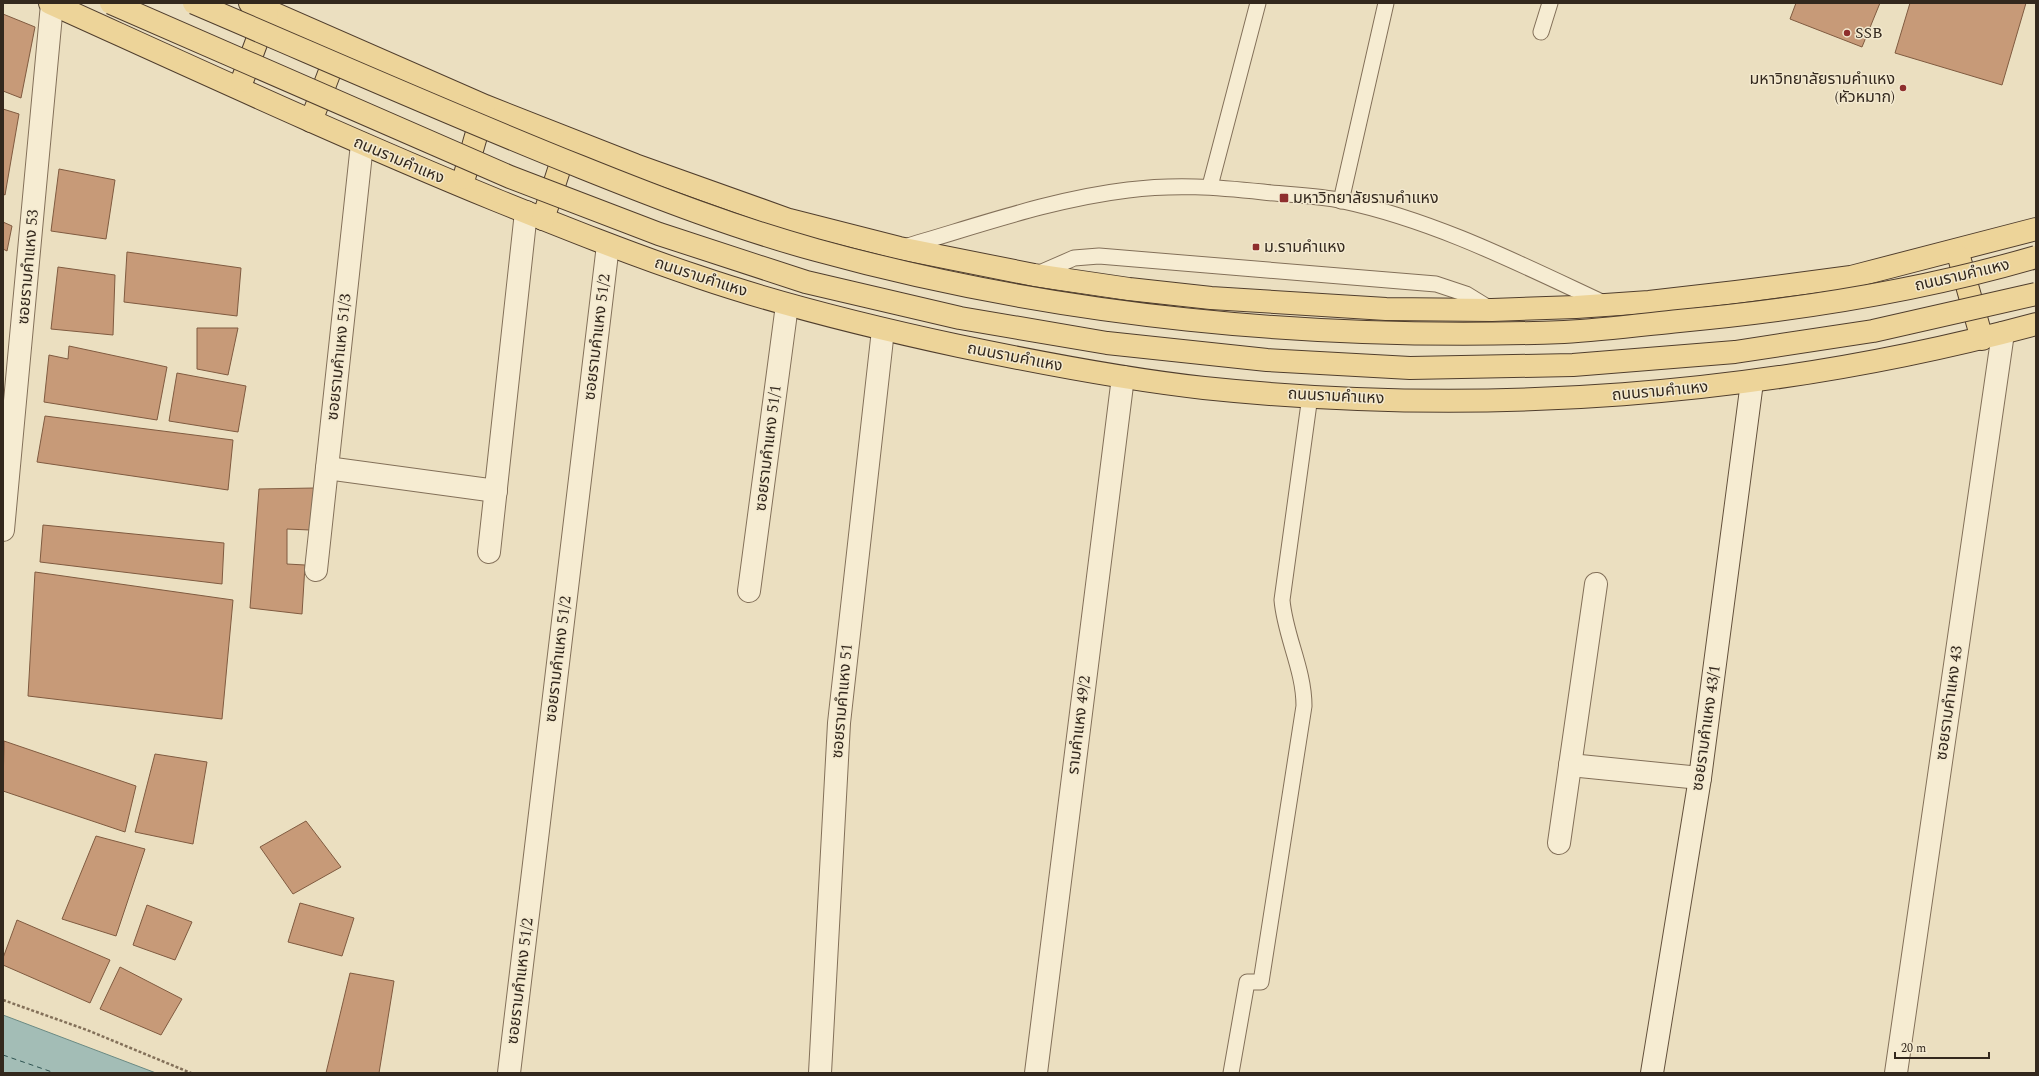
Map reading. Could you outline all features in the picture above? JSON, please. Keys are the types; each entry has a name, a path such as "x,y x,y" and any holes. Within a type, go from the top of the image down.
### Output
{"main road":[{"name":"ถนนรามคำแหง","path":"51,3 362,144 608,245 698,277 787,305 883,330 1005,356 1122,377 1204,388 1310,396 1432,401 1539,400 1642,394 1752,382 1870,362 1982,339 2036,324"},
{"name":"ถนนรามคำแหง","path":"110,3 510,177 659,234 806,282 960,318 1107,343 1267,360 1410,368 1573,365 1735,352 1866,332 2036,294"},
{"name":"ถนนรามคำแหง","path":"194,3 510,139 680,207 815,250 967,286 1111,312 1268,326 1408,334 1568,332 1734,316 1865,297 2002,267 2036,257"},
{"name":"ถนนรามคำแหง","path":"259,7 485,106 635,165 789,220 899,248 1034,275 1130,289 1211,298 1386,309 1492,310 1608,305 1736,292 1851,276 2036,230"},
{"path":"239,88 259,7"},
{"path":"311,121 341,42"},
{"path":"462,186 485,106"},
{"path":"534,215 569,139"},
{"path":"1956,251 1982,339"}],"street":[{"name":"ซอยรามคำแหง 53","path":"3,530 51,3"},
{"name":"ซอยรามคำแหง 51/3","path":"316,570 362,144"},
{"path":"489,552 534,215"},
{"name":"ซอยรามคำแหง 51/2","path":"509,1073 608,245"},
{"name":"ซอยรามคำแหง 51/1","path":"749,591 787,305"},
{"name":"ซอยรามคำแหง 51","path":"820,1073 838,723 883,330"},
{"name":"ซอยรามคำแหง 43","path":"1896,1073 2003,333"},
{"name":"รามคำแหง 49/2","path":"1036,1073 1122,377"},
{"name":"ซอยรามคำแหง 43/1","path":"1652,1073 1700,778 1752,382"},
{"path":"327,468 496,491"},
{"path":"1559,843 1596,584"},
{"path":"1570,765 1700,778"}],"lane":[{"path":"1210,186 1258,3"},
{"path":"1341,200 1386,3"},
{"path":"1541,32 1550,3"},
{"path":"899,248 1041,208 1084,198 1126,190 1172,186 1210,186 1341,200 1374,209 1447,233 1486,248 1608,305"},
{"path":"1034,275 1074,258 1099,256 1436,284 1460,291 1492,310"},
{"path":"1231,1073 1247,982 1261,982 1304,706 1304,688 1284,619 1282,600 1310,396"}],"path":[{"path":"3,1000 87,1030 191,1073"}],"water":[{"path":"3,1015 156,1073 3,1073"}],"building":[{"name":"SSB","path":"1796,3 1880,3 1862,47 1790,19"},
{"path":"1910,3 2026,3 2002,85 1895,53"},
{"path":"3,14 35,27 21,98 3,91"},
{"path":"3,109 19,114 5,195 3,194"},
{"path":"59,169 115,180 106,239 51,231"},
{"path":"3,222 12,226 7,251 3,249"},
{"path":"127,252 241,268 237,316 124,302"},
{"path":"58,267 115,275 113,335 51,329"},
{"path":"197,328 238,328 228,375 197,369"},
{"path":"69,346 167,367 157,420 44,402 49,355 68,359"},
{"path":"177,373 246,386 238,432 169,421"},
{"path":"45,416 233,440 228,490 37,462"},
{"path":"314,488 310,530 287,529 287,564 305,565 302,614 250,608 259,489"},
{"path":"43,525 224,543 222,584 40,562"},
{"path":"35,572 233,600 222,719 28,696"},
{"path":"4,741 136,786 125,832 3,791"},
{"path":"155,754 207,762 193,844 135,832"},
{"path":"306,821 341,867 293,894 260,847"},
{"path":"96,836 145,849 116,936 62,919"},
{"path":"300,903 354,918 342,956 288,942"},
{"path":"147,905 192,922 175,960 133,945"},
{"path":"17,920 110,960 90,1003 3,965 3,958"},
{"path":"120,967 182,999 161,1035 100,1009"},
{"path":"350,973 394,981 379,1073 326,1073"}],"ferry route":[{"path":"3,1055 55,1073"}],"place":[{"name":"SSB","path":"1847,33"},
{"name":"มหาวิทยาลัยรามคำแหง (หัวหมาก)","path":"1903,88"},
{"name":"มหาวิทยาลัยรามคำแหง","path":"1284,198"},
{"name":"ม.รามคำแหง","path":"1256,247"}]}
